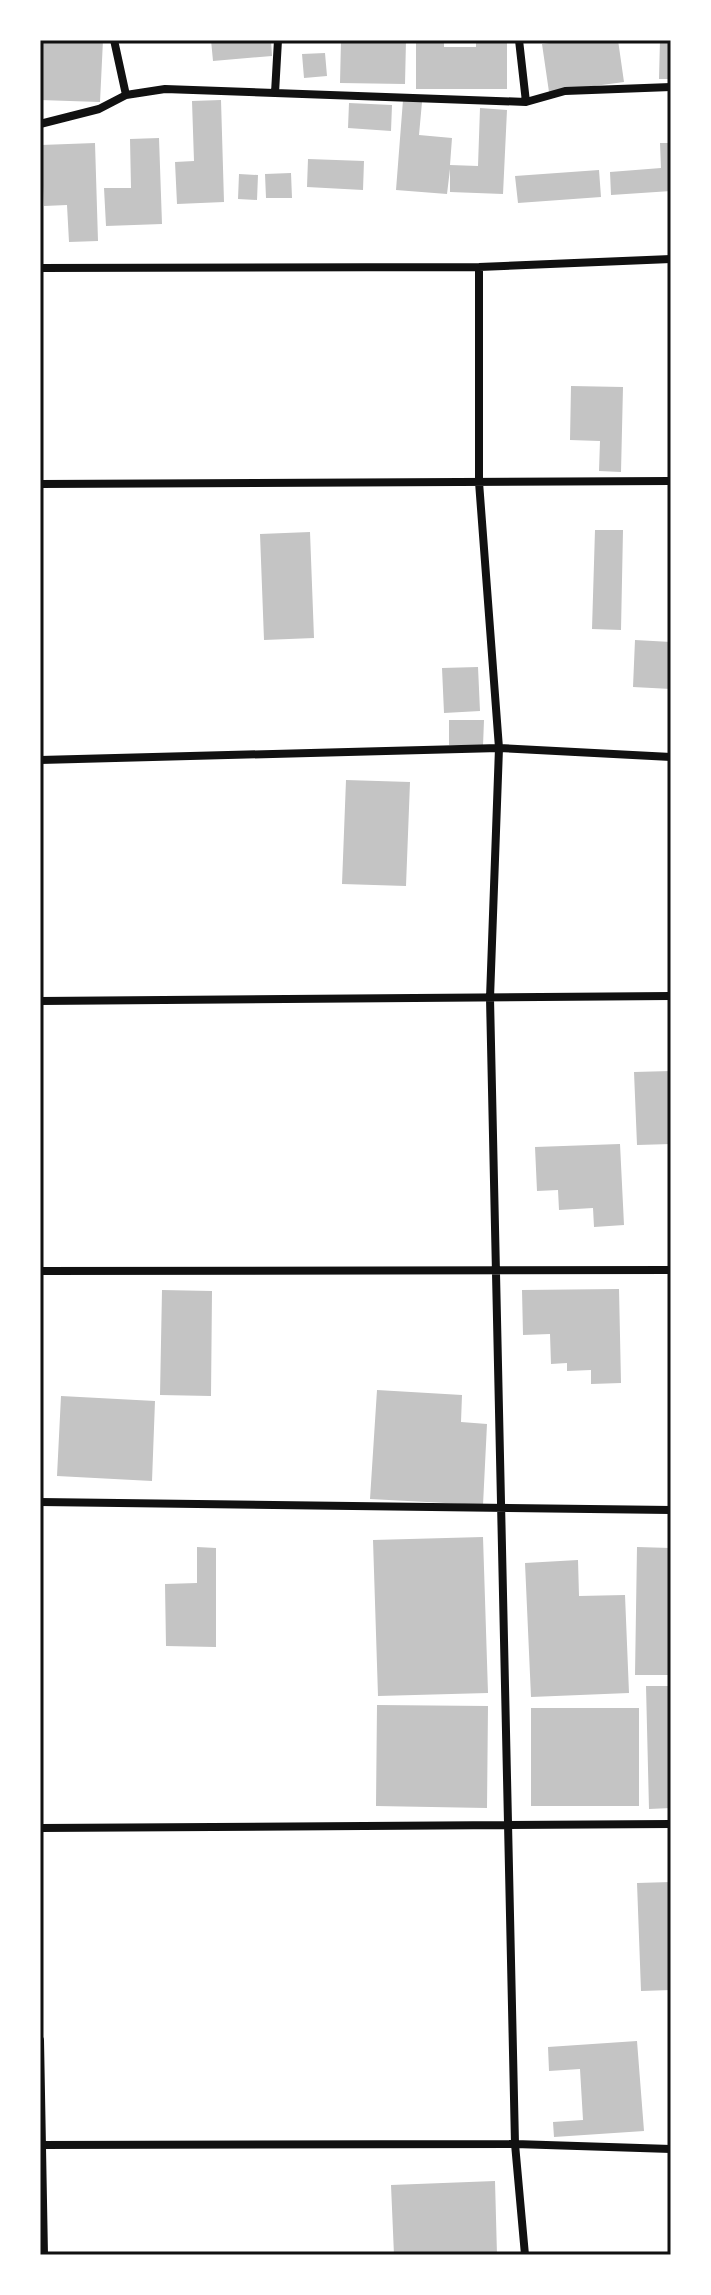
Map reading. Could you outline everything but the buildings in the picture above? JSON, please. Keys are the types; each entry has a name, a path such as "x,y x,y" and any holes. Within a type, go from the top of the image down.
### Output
{"street":[{"path":"114,40 126,95"},
{"path":"275,93 278,40"},
{"path":"519,40 526,102"},
{"path":"40,124 99,109 126,95 165,89 526,102 565,91 671,87"},
{"path":"40,268 479,267 671,259"},
{"path":"479,267 479,482 499,748 490,998 515,2144 525,2255"},
{"path":"40,484 671,481"},
{"path":"40,760 499,748 671,757"},
{"path":"40,1001 671,996"},
{"path":"40,1271 671,1270"},
{"path":"40,1502 671,1510"},
{"path":"40,1828 671,1824"},
{"path":"40,2040 44,2255"},
{"path":"41,2145 515,2144 671,2149"}]}
